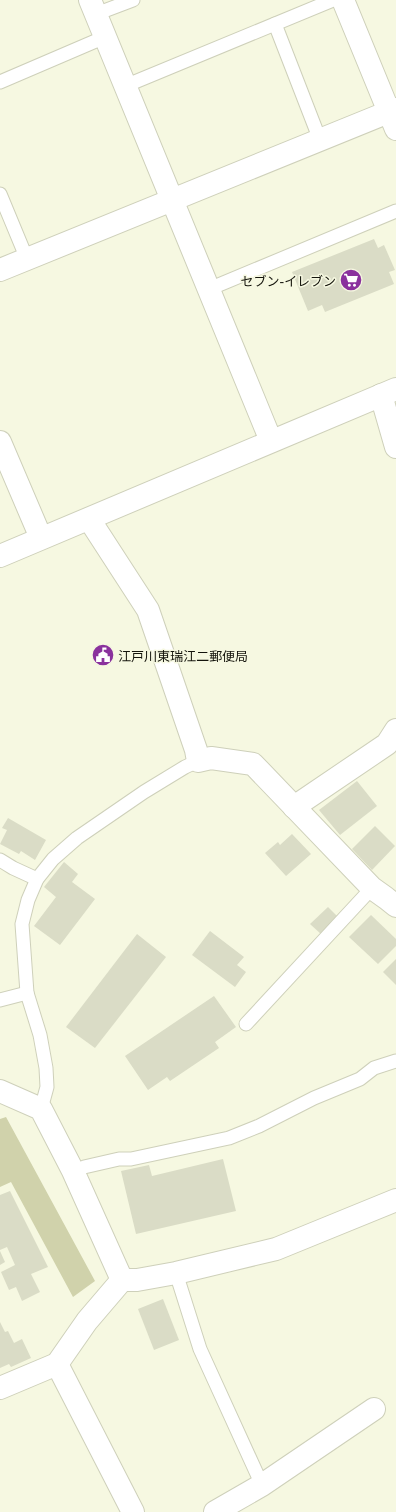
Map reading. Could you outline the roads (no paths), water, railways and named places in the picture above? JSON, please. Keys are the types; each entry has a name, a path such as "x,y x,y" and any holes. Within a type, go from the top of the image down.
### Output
{"street":[{"path":"0,270 320,140 394,117 343,0"},
{"path":"93,7 271,440"},
{"path":"0,556 271,440 388,392 396,447"},
{"path":"0,445 40,538"},
{"path":"89,519 148,610 196,750 198,761 211,758 253,764 372,888 396,906"},
{"path":"294,807 393,742"},
{"path":"0,1091 40,1110 73,1171 122,1280"},
{"path":"0,1388 57,1364 87,1321 122,1280 137,1280 176,1273 276,1249 396,1200"},
{"path":"57,1364 133,1512"},
{"path":"215,1512 262,1485 374,1409"}],"lane":[{"path":"93,7 133,0"},
{"path":"125,86 333,0"},
{"path":"275,24 320,140"},
{"path":"0,82 106,37"},
{"path":"0,194 27,259"},
{"path":"209,288 396,211"},
{"path":"40,1110 47,1087 46,1068 40,1035 27,993 22,924 28,900 37,879 53,859 77,838 144,792 185,767 198,761"},
{"path":"0,860 37,879"},
{"path":"246,1024 372,888"},
{"path":"0,1000 27,993"},
{"path":"84,1167 119,1159 131,1159 229,1138 259,1126 314,1098 360,1079 374,1068 396,1061"},
{"path":"176,1273 200,1349 262,1485"}],"place":[{"name":"セブン-イレブン","path":"351,280"},
{"name":"江戸川東瑞江二郵便局","path":"103,655"}]}
